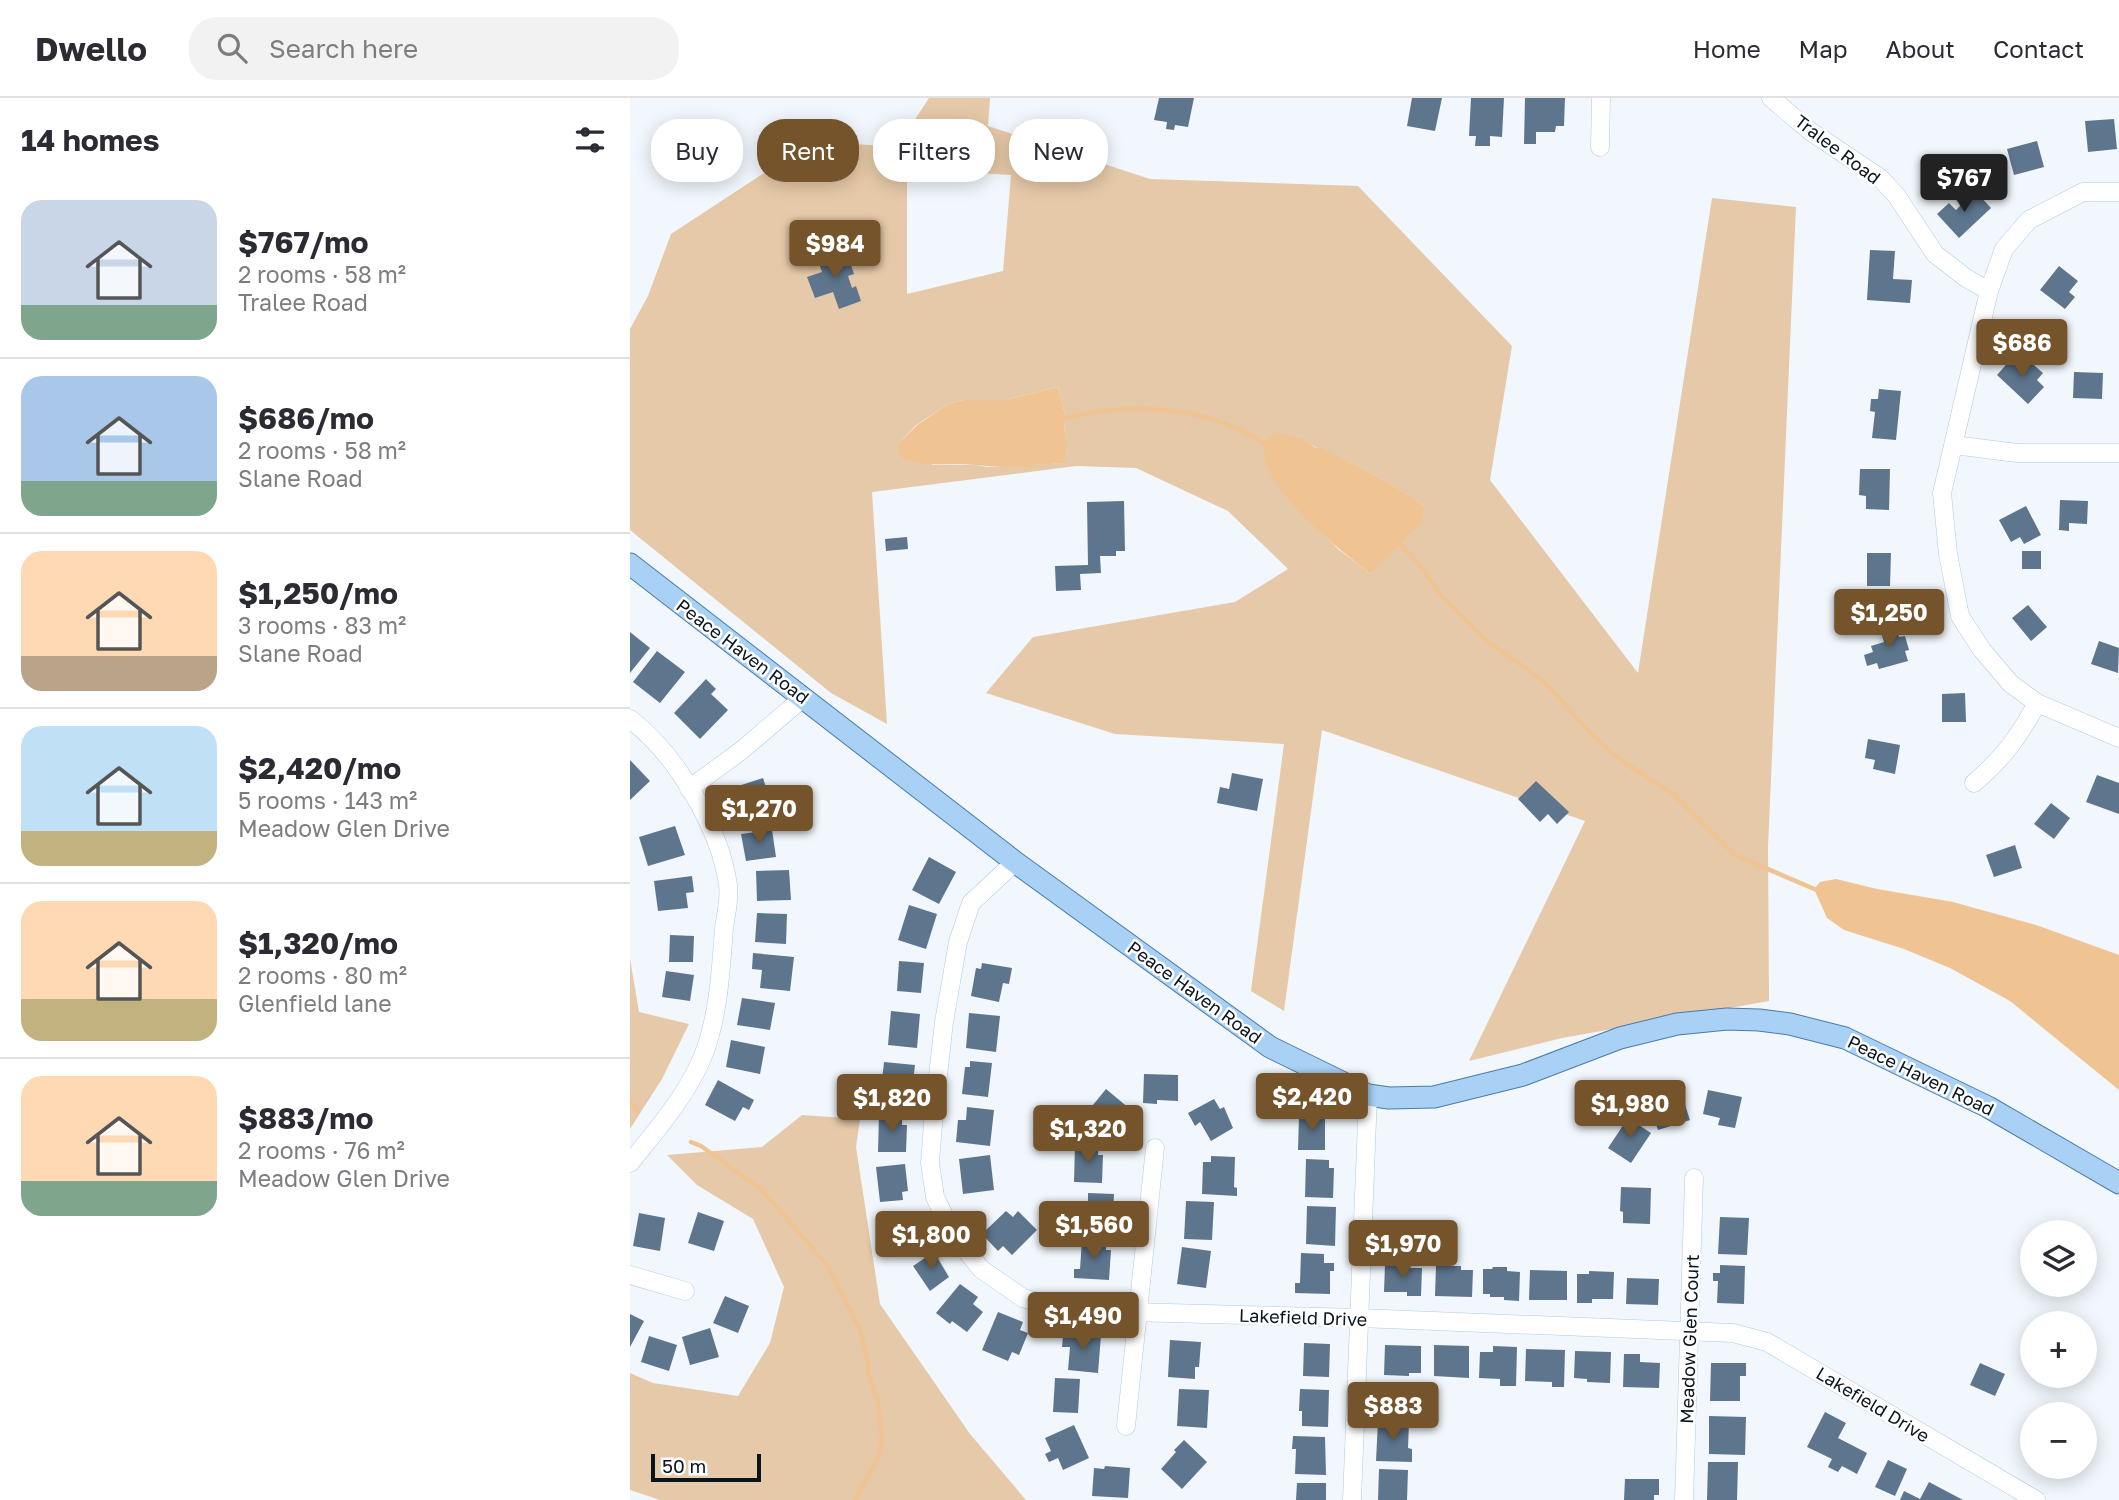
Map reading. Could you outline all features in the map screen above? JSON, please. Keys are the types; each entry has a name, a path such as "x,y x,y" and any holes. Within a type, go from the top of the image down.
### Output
{"main road":[{"name":"Peace Haven Road","path":"630,565 1015,862 1270,1047 1368,1095 1434,1097 1523,1075 1620,1038 1676,1024 1727,1019 1759,1020 1790,1024 1845,1038 1988,1107 2119,1183"}],"street":[{"path":"1600,147 1601,98"},
{"name":"Tralee Road","path":"1771,98 1810,131 1880,178 1896,195 1935,254 1966,278 1989,291"},
{"path":"2119,192 2083,192 2029,220 2004,249 1989,291 1942,493 1948,554 1960,616 1982,650 2011,684 2037,703 2119,738"},
{"path":"1954,444 2017,453 2119,453"},
{"path":"689,789 742,750 804,697"},
{"path":"1975,783 1999,761 2019,736 2037,703"},
{"path":"630,719 671,761 689,789 705,817 719,852 728,887 715,1016 706,1049 689,1086 630,1163"},
{"name":"Lakefield Drive","path":"1015,862 971,903 958,942 944,1022 930,1163 935,1197 953,1234 981,1269 1023,1298 1055,1307 1139,1312 1733,1333 1767,1342 2027,1498"},
{"path":"1352,1500 1368,1095"},
{"path":"1126,1426 1155,1148"},
{"name":"Meadow Glen Court","path":"1684,1500 1694,1178"},
{"path":"630,1275 685,1291"}],"shaded area":[{"path":"929,98 990,98 988,119 915,119"},
{"path":"995,128 1009,133 1009,175 995,174"},
{"path":"859,144 873,145 873,182 907,182 907,294 1003,271 1010,182 1108,182 1108,165 1150,179 1358,186 1512,346 1490,480 1638,673 1712,198 1796,207 1768,847 1769,1001 1562,1038 1469,1061 1585,821 1322,730 1284,1011 1251,991 1284,744 1115,734 986,693 1033,637 1235,602 1288,569 1228,511 1136,468 1076,466 872,492 887,724 831,693 630,530 630,329 648,296 671,234 757,178 757,182 859,182","holes":["1058,387 1066,418 1064,427 1068,449 1063,463 987,467 933,465 901,441 915,426 948,404 963,400 1006,400","1305,440 1382,479 1424,506 1399,543 1371,574 1338,549 1293,504"]},
{"path":"1058,387 1066,418 1064,427 1068,448 1064,463 1030,467 928,464 901,457 898,450 901,441 916,426 948,404 963,400 1006,400"},
{"path":"1274,432 1305,440 1399,489 1424,506 1422,521 1371,574 1312,524 1273,479 1265,462 1264,443"},
{"path":"1836,879 1953,902 2039,926 2119,955 2119,1090 2010,1001 1950,968 1904,949 1844,930 1827,918 1814,889 1820,882"},
{"path":"630,959 639,1012 689,1024 662,1079 630,1129"},
{"path":"802,1115 860,1119 856,1147 880,1304 970,1434 1026,1500 660,1500 630,1490 630,1373 653,1383 738,1396 770,1343 784,1287 753,1219 697,1185 667,1155 762,1147"}],"building":[{"path":"1159,98 1194,98 1188,127 1175,125 1174,130 1166,129 1167,122 1154,120"},
{"path":"1412,98 1442,98 1435,131 1407,126"},
{"path":"1471,98 1504,98 1502,137 1490,136 1490,146 1475,146 1476,136 1469,136"},
{"path":"1525,98 1565,98 1564,126 1556,126 1555,132 1536,132 1536,144 1524,144"},
{"path":"2114,119 2117,149 2088,152 2085,121"},
{"path":"2037,141 2044,167 2014,175 2007,149"},
{"path":"1975,191 1991,208 1959,238 1937,214 1949,203 1956,210"},
{"path":"846,250 854,274 848,276 852,288 856,286 861,301 839,309 833,292 815,298 807,277 822,272 818,260"},
{"path":"1870,250 1895,251 1893,279 1912,280 1910,303 1867,300"},
{"path":"2059,266 2078,281 2069,292 2075,297 2065,309 2040,290"},
{"path":"2013,357 2024,367 2029,361 2043,373 2037,380 2044,387 2028,404 1997,375"},
{"path":"2074,372 2103,373 2102,399 2073,398"},
{"path":"1879,389 1901,391 1896,440 1872,438 1875,412 1870,411 1871,399 1878,399"},
{"path":"1860,469 1890,469 1889,510 1866,509 1866,496 1859,495"},
{"path":"2060,500 2088,501 2087,524 2069,523 2069,531 2059,530"},
{"path":"1124,501 1125,551 1116,551 1116,556 1100,556 1101,573 1080,574 1081,590 1056,591 1055,566 1088,565 1087,502"},
{"path":"2026,506 2041,535 2024,544 2020,537 2011,542 1999,520"},
{"path":"907,537 908,549 886,551 885,539"},
{"path":"2022,551 2041,551 2041,569 2022,569"},
{"path":"1867,553 1891,553 1890,586 1867,586"},
{"path":"2028,605 2047,627 2031,641 2012,618"},
{"path":"1895,623 1899,637 1905,636 1909,650 1905,651 1908,661 1879,669 1877,663 1867,666 1864,655 1873,652 1871,646 1884,642 1880,628"},
{"path":"630,632 650,648 630,673"},
{"path":"2099,641 2119,648 2118,673 2091,664"},
{"path":"657,651 685,672 660,703 633,682"},
{"path":"706,679 716,689 711,694 728,710 700,739 674,713"},
{"path":"1965,693 1966,722 1942,722 1942,694"},
{"path":"1868,739 1900,745 1895,774 1873,769 1875,760 1865,758"},
{"path":"630,760 650,781 630,800"},
{"path":"1232,773 1263,779 1257,811 1217,803 1220,787 1229,789"},
{"path":"2097,775 2119,783 2119,814 2086,802"},
{"path":"763,778 774,812 743,822 732,788"},
{"path":"1536,781 1569,812 1557,824 1548,814 1540,822 1518,799"},
{"path":"2051,803 2070,818 2054,839 2034,824"},
{"path":"675,826 685,855 648,866 639,837"},
{"path":"772,830 776,857 746,861 741,834"},
{"path":"2015,845 2022,868 1994,877 1986,855"},
{"path":"929,857 956,872 939,904 912,890"},
{"path":"789,870 791,900 757,901 756,871"},
{"path":"692,876 694,892 686,893 688,908 658,911 654,881"},
{"path":"909,905 937,914 926,949 898,940"},
{"path":"757,913 787,914 786,944 755,942"},
{"path":"670,935 694,936 693,962 669,962"},
{"path":"753,953 794,957 790,991 760,988 762,970 752,969"},
{"path":"899,961 924,963 921,993 897,991"},
{"path":"982,963 1012,968 1009,984 1003,983 999,1002 971,996 976,968 981,969"},
{"path":"666,971 694,975 690,1001 662,997"},
{"path":"742,998 775,1003 770,1030 737,1025"},
{"path":"891,1011 920,1014 917,1048 888,1045"},
{"path":"969,1013 1000,1016 996,1052 966,1048"},
{"path":"731,1040 765,1047 760,1074 726,1067"},
{"path":"970,1061 992,1063 988,1097 962,1094 965,1067 970,1067"},
{"path":"884,1062 915,1065 911,1101 880,1098"},
{"path":"1144,1074 1178,1075 1178,1101 1157,1100 1157,1104 1143,1103"},
{"path":"718,1080 754,1100 749,1110 743,1107 735,1121 705,1105"},
{"path":"1106,1089 1130,1109 1120,1120 1116,1116 1103,1131 1084,1116"},
{"path":"1708,1090 1742,1097 1735,1128 1718,1125 1720,1118 1703,1114"},
{"path":"1681,1093 1690,1120 1658,1130 1649,1103"},
{"path":"1214,1099 1220,1109 1224,1107 1233,1128 1211,1141 1200,1122 1195,1126 1188,1113"},
{"path":"967,1107 994,1110 990,1146 956,1142 958,1120 966,1120"},
{"path":"879,1115 902,1116 902,1125 907,1125 906,1152 878,1152"},
{"path":"1299,1116 1325,1117 1325,1150 1298,1150"},
{"path":"1628,1118 1651,1133 1631,1163 1608,1148"},
{"path":"1075,1145 1098,1146 1098,1155 1103,1155 1102,1183 1074,1182"},
{"path":"990,1155 994,1190 963,1194 959,1159"},
{"path":"1211,1156 1235,1157 1234,1187 1237,1188 1237,1196 1202,1194 1203,1162 1211,1162"},
{"path":"1306,1159 1329,1160 1329,1168 1334,1168 1333,1198 1305,1197"},
{"path":"905,1164 908,1191 902,1192 903,1200 880,1202 876,1167"},
{"path":"1621,1187 1651,1188 1650,1224 1623,1223 1623,1212 1620,1211"},
{"path":"1088,1193 1114,1194 1112,1233 1083,1231 1084,1206 1088,1207"},
{"path":"1186,1201 1214,1202 1212,1240 1184,1239"},
{"path":"1307,1206 1336,1207 1335,1246 1306,1244"},
{"path":"1006,1211 1013,1217 1018,1211 1037,1230 1012,1255 1003,1246 998,1251 982,1234"},
{"path":"698,1212 724,1221 714,1251 688,1243"},
{"path":"639,1213 665,1218 660,1251 633,1246"},
{"path":"907,1216 919,1243 895,1253 888,1236 882,1238 878,1228"},
{"path":"1720,1217 1749,1218 1747,1255 1718,1254"},
{"path":"1082,1240 1106,1241 1106,1250 1111,1250 1109,1280 1074,1278 1074,1269 1080,1269"},
{"path":"1182,1247 1211,1251 1206,1288 1177,1284"},
{"path":"934,1252 949,1277 930,1291 913,1266"},
{"path":"1301,1253 1324,1254 1324,1263 1334,1263 1334,1271 1330,1271 1330,1294 1295,1293 1295,1283 1300,1283"},
{"path":"1385,1264 1422,1268 1421,1296 1407,1296 1407,1292 1384,1292"},
{"path":"1720,1265 1745,1266 1744,1304 1717,1303 1718,1281 1713,1281 1713,1273 1720,1273"},
{"path":"1436,1266 1461,1266 1461,1270 1473,1270 1472,1297 1435,1296"},
{"path":"1507,1267 1507,1271 1520,1272 1519,1301 1483,1294 1483,1269"},
{"path":"1530,1270 1567,1271 1567,1300 1529,1300"},
{"path":"1589,1271 1614,1272 1613,1299 1592,1299 1592,1303 1577,1303 1577,1274 1589,1274"},
{"path":"1627,1278 1659,1279 1658,1305 1626,1304"},
{"path":"960,1284 978,1297 973,1304 983,1312 967,1332 936,1313"},
{"path":"725,1296 749,1306 738,1333 713,1323"},
{"path":"998,1312 1023,1322 1020,1330 1028,1333 1019,1355 1012,1352 1008,1361 982,1350"},
{"path":"630,1314 644,1321 630,1347"},
{"path":"710,1328 719,1357 690,1365 682,1337"},
{"path":"1074,1332 1101,1335 1098,1373 1068,1370 1070,1347 1062,1347 1063,1336 1074,1337"},
{"path":"649,1336 677,1345 669,1371 641,1362"},
{"path":"1170,1340 1201,1342 1195,1379 1168,1377"},
{"path":"1304,1343 1330,1344 1329,1377 1303,1376"},
{"path":"1385,1345 1421,1346 1421,1373 1409,1373 1409,1376 1384,1375"},
{"path":"1434,1345 1469,1346 1469,1378 1434,1376"},
{"path":"1493,1346 1517,1347 1516,1386 1500,1386 1500,1379 1479,1378 1480,1352 1493,1352"},
{"path":"1526,1349 1565,1350 1564,1387 1552,1387 1552,1382 1525,1381"},
{"path":"1575,1351 1611,1352 1610,1383 1587,1382 1587,1379 1574,1378"},
{"path":"1624,1354 1640,1354 1640,1362 1660,1363 1659,1388 1623,1387"},
{"path":"1711,1363 1746,1363 1746,1376 1740,1376 1740,1401 1710,1401"},
{"path":"1980,1363 2005,1374 1995,1396 1970,1385"},
{"path":"1055,1378 1080,1379 1078,1413 1053,1412"},
{"path":"1179,1389 1209,1390 1207,1428 1177,1426"},
{"path":"1300,1389 1329,1390 1328,1427 1302,1426 1302,1411 1299,1411"},
{"path":"1825,1412 1846,1423 1838,1438 1867,1453 1857,1474 1842,1466 1838,1472 1828,1467 1832,1459 1807,1447"},
{"path":"1709,1416 1746,1417 1745,1455 1709,1454"},
{"path":"1378,1421 1409,1422 1408,1448 1412,1449 1412,1462 1376,1461"},
{"path":"1074,1425 1089,1458 1063,1470 1058,1458 1049,1462 1045,1454 1051,1451 1045,1438"},
{"path":"1293,1436 1325,1437 1326,1475 1295,1474 1296,1449 1292,1449"},
{"path":"1184,1440 1207,1462 1182,1489 1161,1469"},
{"path":"1888,1460 1907,1469 1895,1496 1875,1487"},
{"path":"1708,1462 1738,1462 1737,1500 1707,1500"},
{"path":"1105,1466 1130,1468 1128,1498 1092,1496 1094,1468 1104,1469"},
{"path":"1379,1469 1408,1470 1407,1500 1378,1500"},
{"path":"1625,1479 1659,1479 1659,1495 1654,1495 1654,1500 1624,1500"},
{"path":"1929,1482 1963,1500 1900,1500 1904,1491 1920,1499"},
{"path":"1297,1483 1326,1483 1326,1500 1296,1500"}],"waterway":[{"path":"1066,418 1117,410 1170,410 1220,422 1267,445"},
{"path":"1395,540 1414,558 1440,594 1489,643 1529,670 1551,689 1594,737 1626,764 1674,795 1735,855 1819,891"},
{"path":"630,1102 638,1111"},
{"path":"691,1142 701,1146 762,1190 827,1265 860,1330 868,1373 878,1401 882,1440 878,1458 855,1500"}]}
